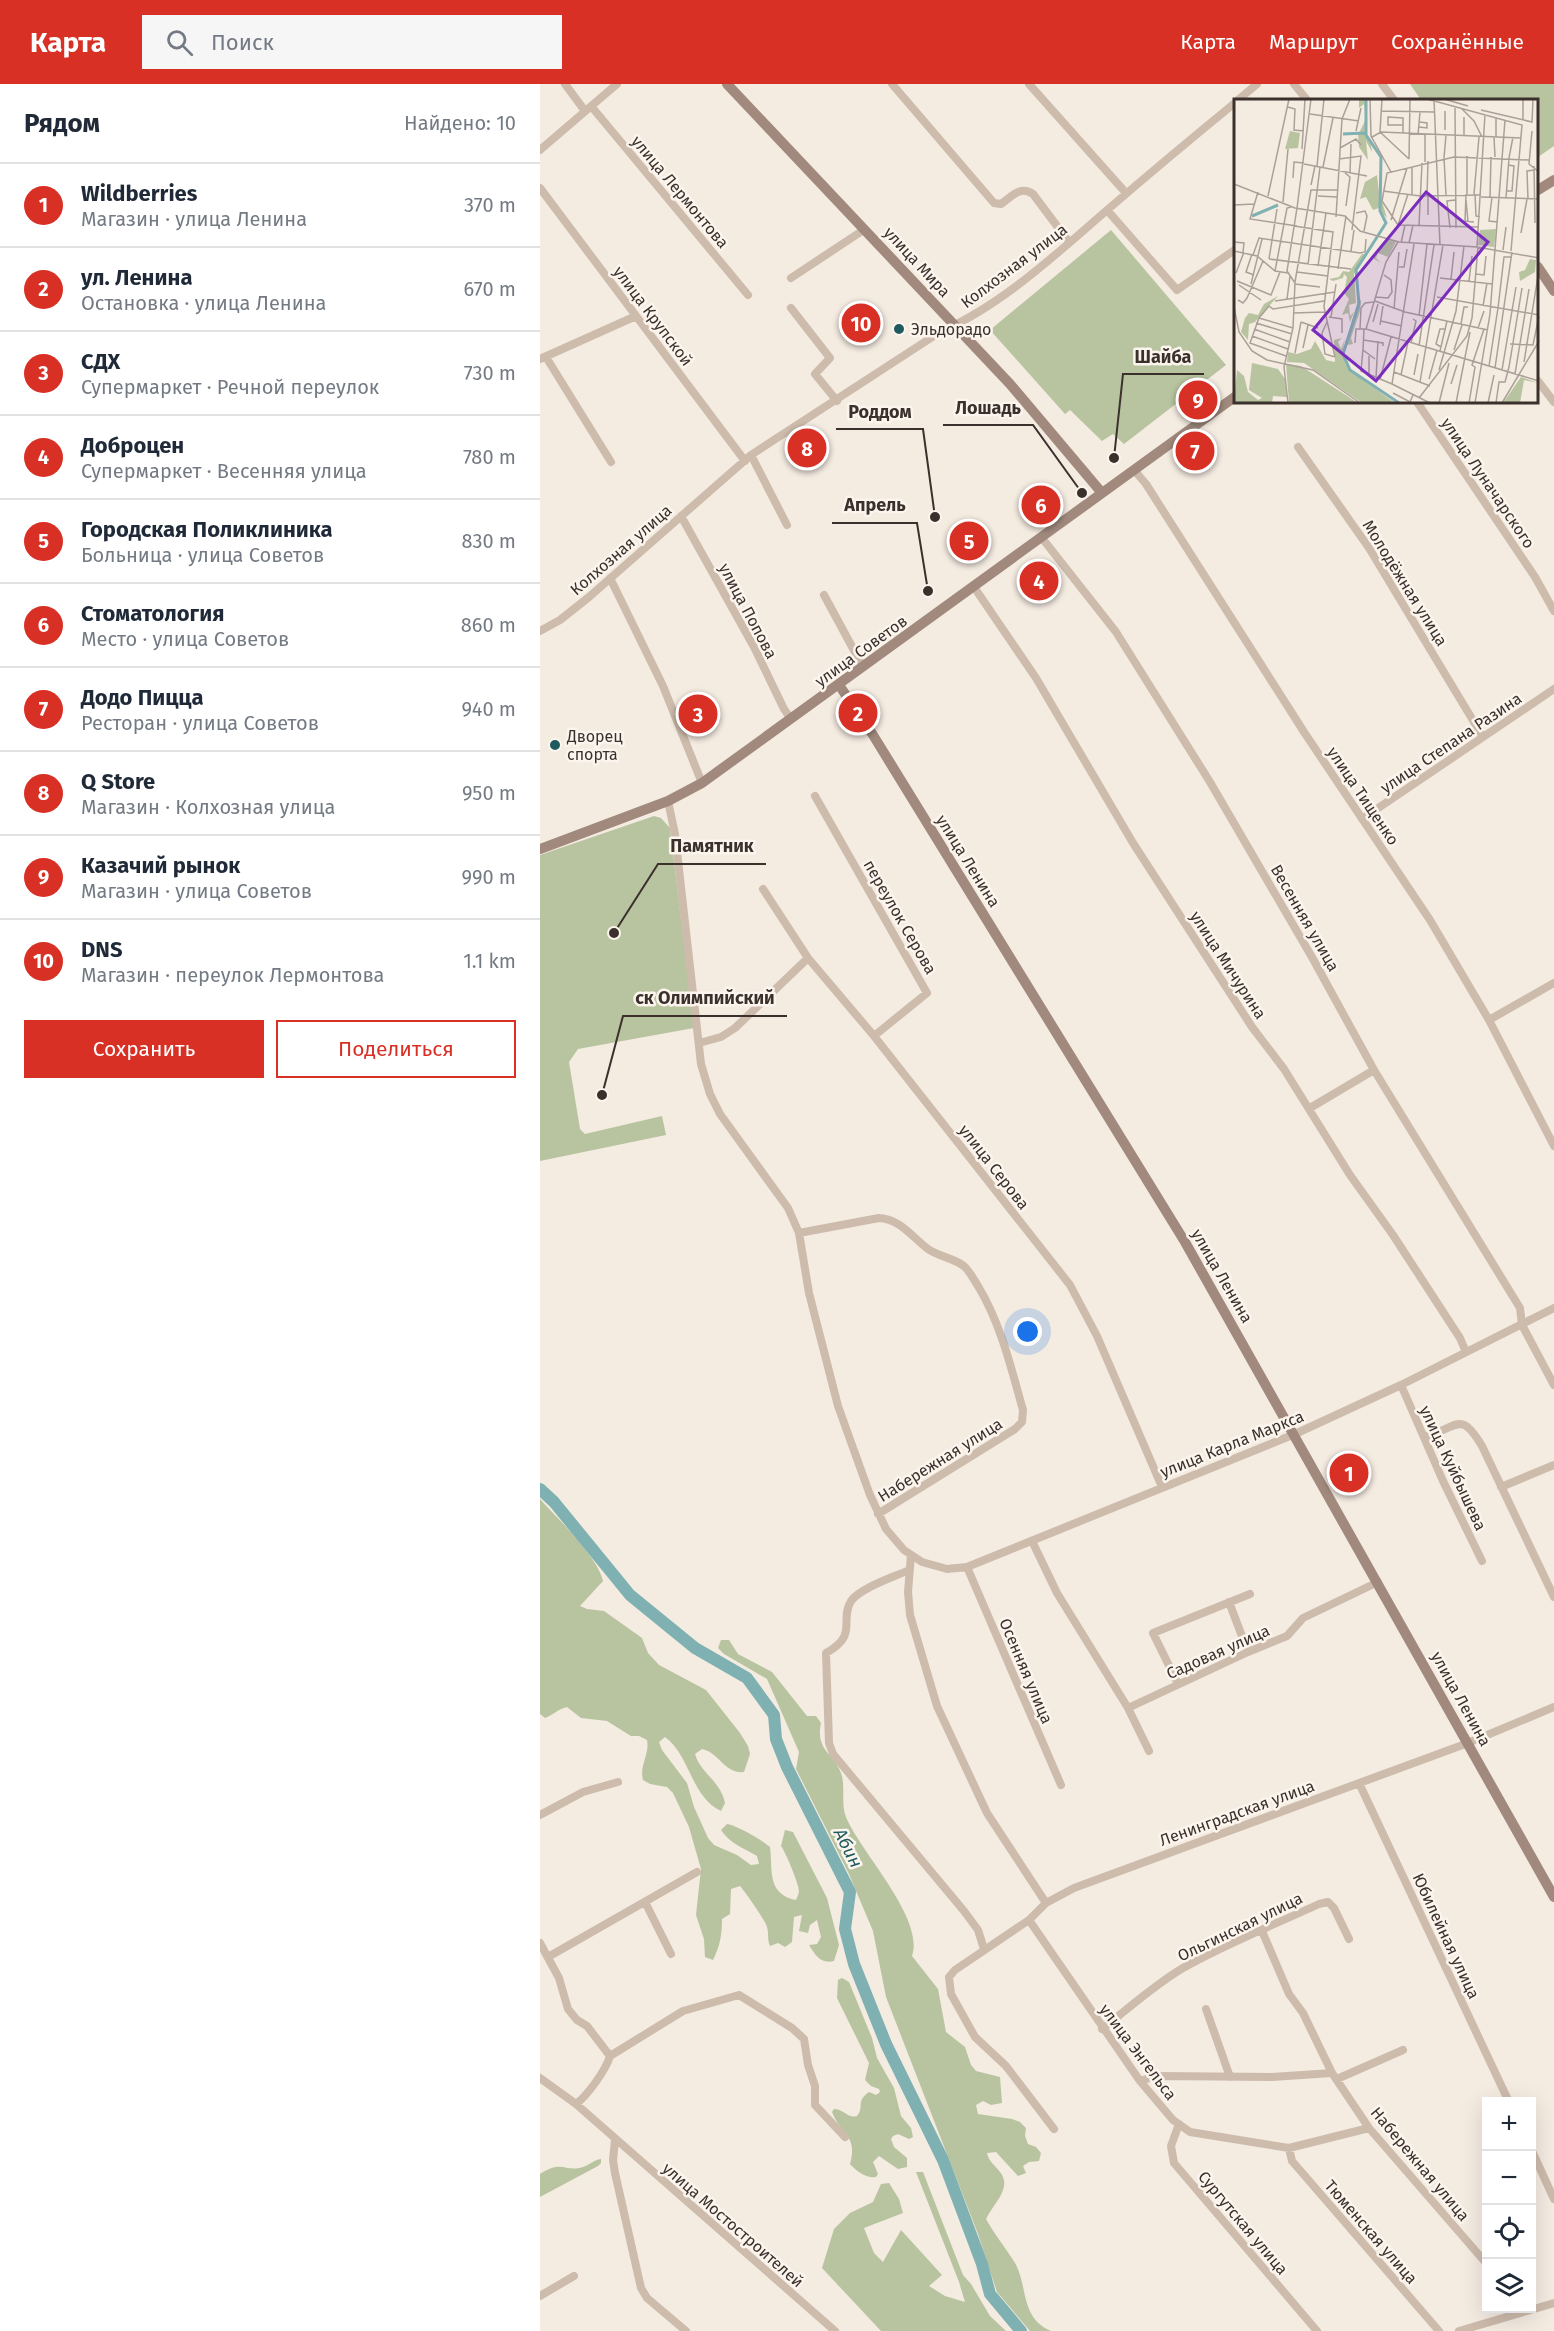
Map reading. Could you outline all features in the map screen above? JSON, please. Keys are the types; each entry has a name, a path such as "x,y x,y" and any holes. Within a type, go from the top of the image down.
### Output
{"main road":[{"name":"улица Мира","path":"727,84 1016,392 1102,493"},
{"path":"1539,189 1554,180"},
{"path":"1539,268 1554,291"},
{"name":"улица Советов","path":"543,848 668,801 702,783 1234,397"},
{"name":"улица Ленина","path":"839,685 873,735 1179,1232 1295,1434 1554,1897"}],"street":[{"name":"улица Лермонтова","path":"565,84 748,295"},
{"path":"540,150 617,84"},
{"path":"892,84 994,203 1001,204 1021,189 1026,189 1033,194 1069,242"},
{"path":"1029,84 1126,193"},
{"path":"1294,84 1306,99"},
{"path":"1382,84 1393,99"},
{"name":"Колхозная улица","path":"1239,99 1254,85"},
{"name":"Колхозная улица","path":"540,631 560,620 748,458 940,332 973,317 996,301 1234,103"},
{"name":"улица Крупской","path":"540,188 636,316 748,458 787,525"},
{"path":"1107,210 1177,290 1234,250"},
{"path":"791,278 865,229"},
{"path":"790,308 830,358 815,374 837,401"},
{"path":"611,462 543,358 636,316"},
{"path":"1539,382 1554,402"},
{"name":"улица Луначарского","path":"1418,404 1535,577 1554,611"},
{"name":"Молодёжная улица","path":"1298,447 1369,548 1483,737"},
{"name":"улица Тищенко","path":"1134,470 1146,484 1362,819 1430,920 1489,1020 1554,1146"},
{"name":"улица Попова","path":"681,516 791,719"},
{"name":"Весенняя улица","path":"1042,538 1116,632 1182,736 1256,860 1374,1070 1520,1308 1522,1325 1554,1385"},
{"path":"610,578 663,686 702,783"},
{"name":"улица Мичурина","path":"974,587 1036,678 1133,843 1252,1027 1310,1108 1350,1175 1393,1235 1460,1338 1466,1352"},
{"path":"824,595 863,667"},
{"name":"улица Степана Разина","path":"1362,819 1554,689"},
{"name":"переулок Серова","path":"815,796 927,993 874,1036"},
{"name":"Набережная улица","path":"668,801 675,834 701,1064 712,1099 720,1114 788,1208 799,1233 808,1293 838,1406 878,1514 893,1538 911,1555"},
{"name":"улица Серова","path":"763,889 808,958 874,1036 1070,1285 1097,1336 1162,1487"},
{"path":"699,1043 721,1037 735,1028 808,958"},
{"path":"1489,1020 1554,983"},
{"path":"1310,1108 1374,1070"},
{"name":"Набережная улица","path":"799,1233 879,1218 897,1223 928,1249 967,1268 985,1297 1002,1336 1023,1410 1022,1422 1015,1429 878,1514"},
{"name":"улица Карла Маркса","path":"911,1555 933,1566 947,1569 967,1567 1295,1434 1401,1385 1554,1308"},
{"name":"улица Куйбышева","path":"1401,1385 1443,1481 1482,1561"},
{"path":"1424,1437 1459,1423 1466,1424 1482,1446 1554,1597"},
{"path":"1501,1487 1554,1465"},
{"path":"1032,1541 1057,1593 1128,1708 1149,1751"},
{"path":"911,1555 908,1592 910,1615 937,1706 987,1813 1046,1903"},
{"name":"Осенняя улица","path":"967,1567 1061,1785"},
{"path":"909,1570 863,1591 852,1599 849,1606 847,1632 841,1642 826,1653 829,1743 833,1754 964,1911 978,1930 984,1949"},
{"name":"Садовая улица","path":"1128,1708 1287,1636 1303,1618 1378,1582"},
{"path":"1178,1684 1153,1633 1250,1594"},
{"path":"1229,1602 1248,1652"},
{"name":"Ленинградская улица","path":"1054,2129 1006,2066 975,2037 951,1994 949,1977 984,1949 999,1942 1029,1920 1046,1903 1085,1884 1468,1743 1554,1707"},
{"path":"540,1815 583,1792 618,1782"},
{"name":"Юбилейная улица","path":"1359,1783 1507,2097"},
{"path":"548,1957 697,1872"},
{"path":"645,1902 671,1954"},
{"name":"Ольгинская улица","path":"1102,2029 1181,1969 1230,1943 1320,1904 1328,1902 1334,1908 1349,1939"},
{"name":"улица Энгельса","path":"1029,1920 1140,2081 1179,2124 1190,2132 1289,2148 1369,2128"},
{"name":"Набережная улица","path":"1262,1931 1289,1994 1303,2013 1335,2076 1369,2128 1483,2259"},
{"path":"540,1943 560,1978 568,2009 577,2020 587,2026 610,2055"},
{"path":"576,2104 586,2097 592,2084 607,2066 610,2055 683,2011 739,1995 792,2028 804,2039 808,2065 815,2086 815,2105 845,2137"},
{"path":"1206,2009 1230,2077"},
{"path":"1140,2081 1156,2076 1335,2076 1403,2050"},
{"name":"улица Мостостроителей","path":"540,2078 576,2104 835,2331"},
{"name":"Сургутская улица","path":"1179,2124 1171,2146 1174,2163 1317,2331"},
{"path":"615,2140 613,2160 615,2173 641,2288 648,2298 686,2331"},
{"name":"Тюменская улица","path":"1289,2148 1292,2161 1439,2331"},
{"path":"1536,2160 1554,2199"},
{"path":"540,2296 574,2276"},
{"path":"1536,2306 1554,2303"},
{"path":"1459,2331 1514,2313"}],"green space":[{"path":"1410,84 1554,84 1554,146 1539,156 1539,99 1420,99"},
{"path":"1111,230 1226,365 1124,444 1113,434 1102,441 1070,410 1065,414 990,330"},
{"path":"654,816 661,818 670,828 694,1028 578,1049 569,1062 580,1129 585,1134 662,1116 666,1135 540,1161 540,855"},
{"path":"540,1499 576,1538 600,1571 603,1581 580,1606 604,1611 642,1638 648,1653 659,1665 706,1690 740,1733 750,1754 744,1772 732,1770 708,1751 702,1749 695,1754 723,1795 725,1803 721,1811 703,1796 673,1745 665,1737 659,1742 662,1750 687,1783 694,1807 708,1838 714,1845 737,1855 751,1865 759,1864 757,1856 733,1842 721,1830 727,1824 770,1847 775,1886 786,1897 796,1900 798,1887 781,1846 785,1830 793,1832 827,1898 839,1945 834,1961 822,1960 814,1953 809,1945 817,1944 821,1937 817,1920 810,1925 808,1933 799,1931 802,1915 794,1917 792,1942 785,1947 778,1943 770,1946 766,1924 740,1886 731,1889 730,1914 722,1919 720,1940 713,1960 705,1957 704,1939 696,1915 701,1869 689,1827 673,1793 667,1787 650,1784 643,1780 642,1770 648,1745 647,1740 639,1736 631,1736 607,1721 581,1718 567,1707 545,1718 540,1714"},
{"path":"721,1640 729,1640 738,1654 772,1672 807,1716 816,1716 821,1723 820,1733 823,1746 842,1776 846,1817 901,1905 909,1923 913,1941 912,1956 938,1989 946,2032 965,2047 971,2065 976,2071 1000,2077 1002,2103 991,2105 983,2101 976,2105 978,2114 1020,2122 1026,2128 1025,2136 1028,2144 1036,2147 1041,2153 1039,2161 1029,2162 1023,2166 1026,2173 1018,2176 996,2152 987,2153 990,2161 1000,2172 1004,2184 1001,2196 986,2219 1015,2263 1029,2310 1041,2325 1051,2331 1030,2331 997,2292 978,2234 886,1997 873,1931 848,1872 796,1769 799,1752 767,1679 724,1654 718,1648"},
{"path":"842,1978 849,1982 872,2038 877,2058 894,2088 901,2116 911,2128 913,2137 909,2139 898,2134 891,2139 894,2147 907,2158 907,2167 898,2169 879,2156 873,2162 878,2174 876,2177 862,2174 850,2164 852,2147 850,2141 832,2112 837,2109 851,2116 857,2116 865,2095 869,2092 876,2095 880,2092 865,2080 869,2063 837,1998 838,1980"},
{"path":"601,2159 598,2166 540,2197 540,2174 554,2167 572,2169 583,2167"},
{"path":"916,2172 923,2172 963,2275 990,2316 1006,2331 881,2331 822,2268 834,2229 850,2213 873,2202 881,2184 889,2183 899,2199 903,2213 864,2228 874,2253 883,2262 901,2230 942,2275 929,2286 945,2296 965,2302"}],"waterway":[{"name":"Абин","path":"540,1489 554,1502 630,1595 695,1648 747,1678 774,1715 776,1739 787,1767 850,1892 845,1929 854,1964 886,2044 943,2160 982,2264 990,2294 1021,2331"}],"place":[{"name":"DNS","path":"861,323"},
{"name":"Эльдорадо","path":"899,329"},
{"name":"Казачий рынок","path":"1198,400"},
{"name":"Q Store","path":"807,448"},
{"name":"Додо Пицца","path":"1195,451"},
{"name":"Шайба","path":"1114,458"},
{"name":"Лошадь","path":"1082,493"},
{"name":"Стоматология","path":"1041,505"},
{"name":"Роддом","path":"935,517"},
{"name":"Городская Поликлиника","path":"969,541"},
{"name":"Доброцен","path":"1039,581"},
{"name":"Апрель","path":"928,591"},
{"name":"ул. Ленина","path":"858,713"},
{"name":"СДХ","path":"698,714"},
{"name":"Дворец спорта","path":"555,745"},
{"name":"Памятник","path":"614,933"},
{"name":"ск Олимпийский","path":"602,1095"},
{"name":"Wildberries","path":"1349,1473"}]}
